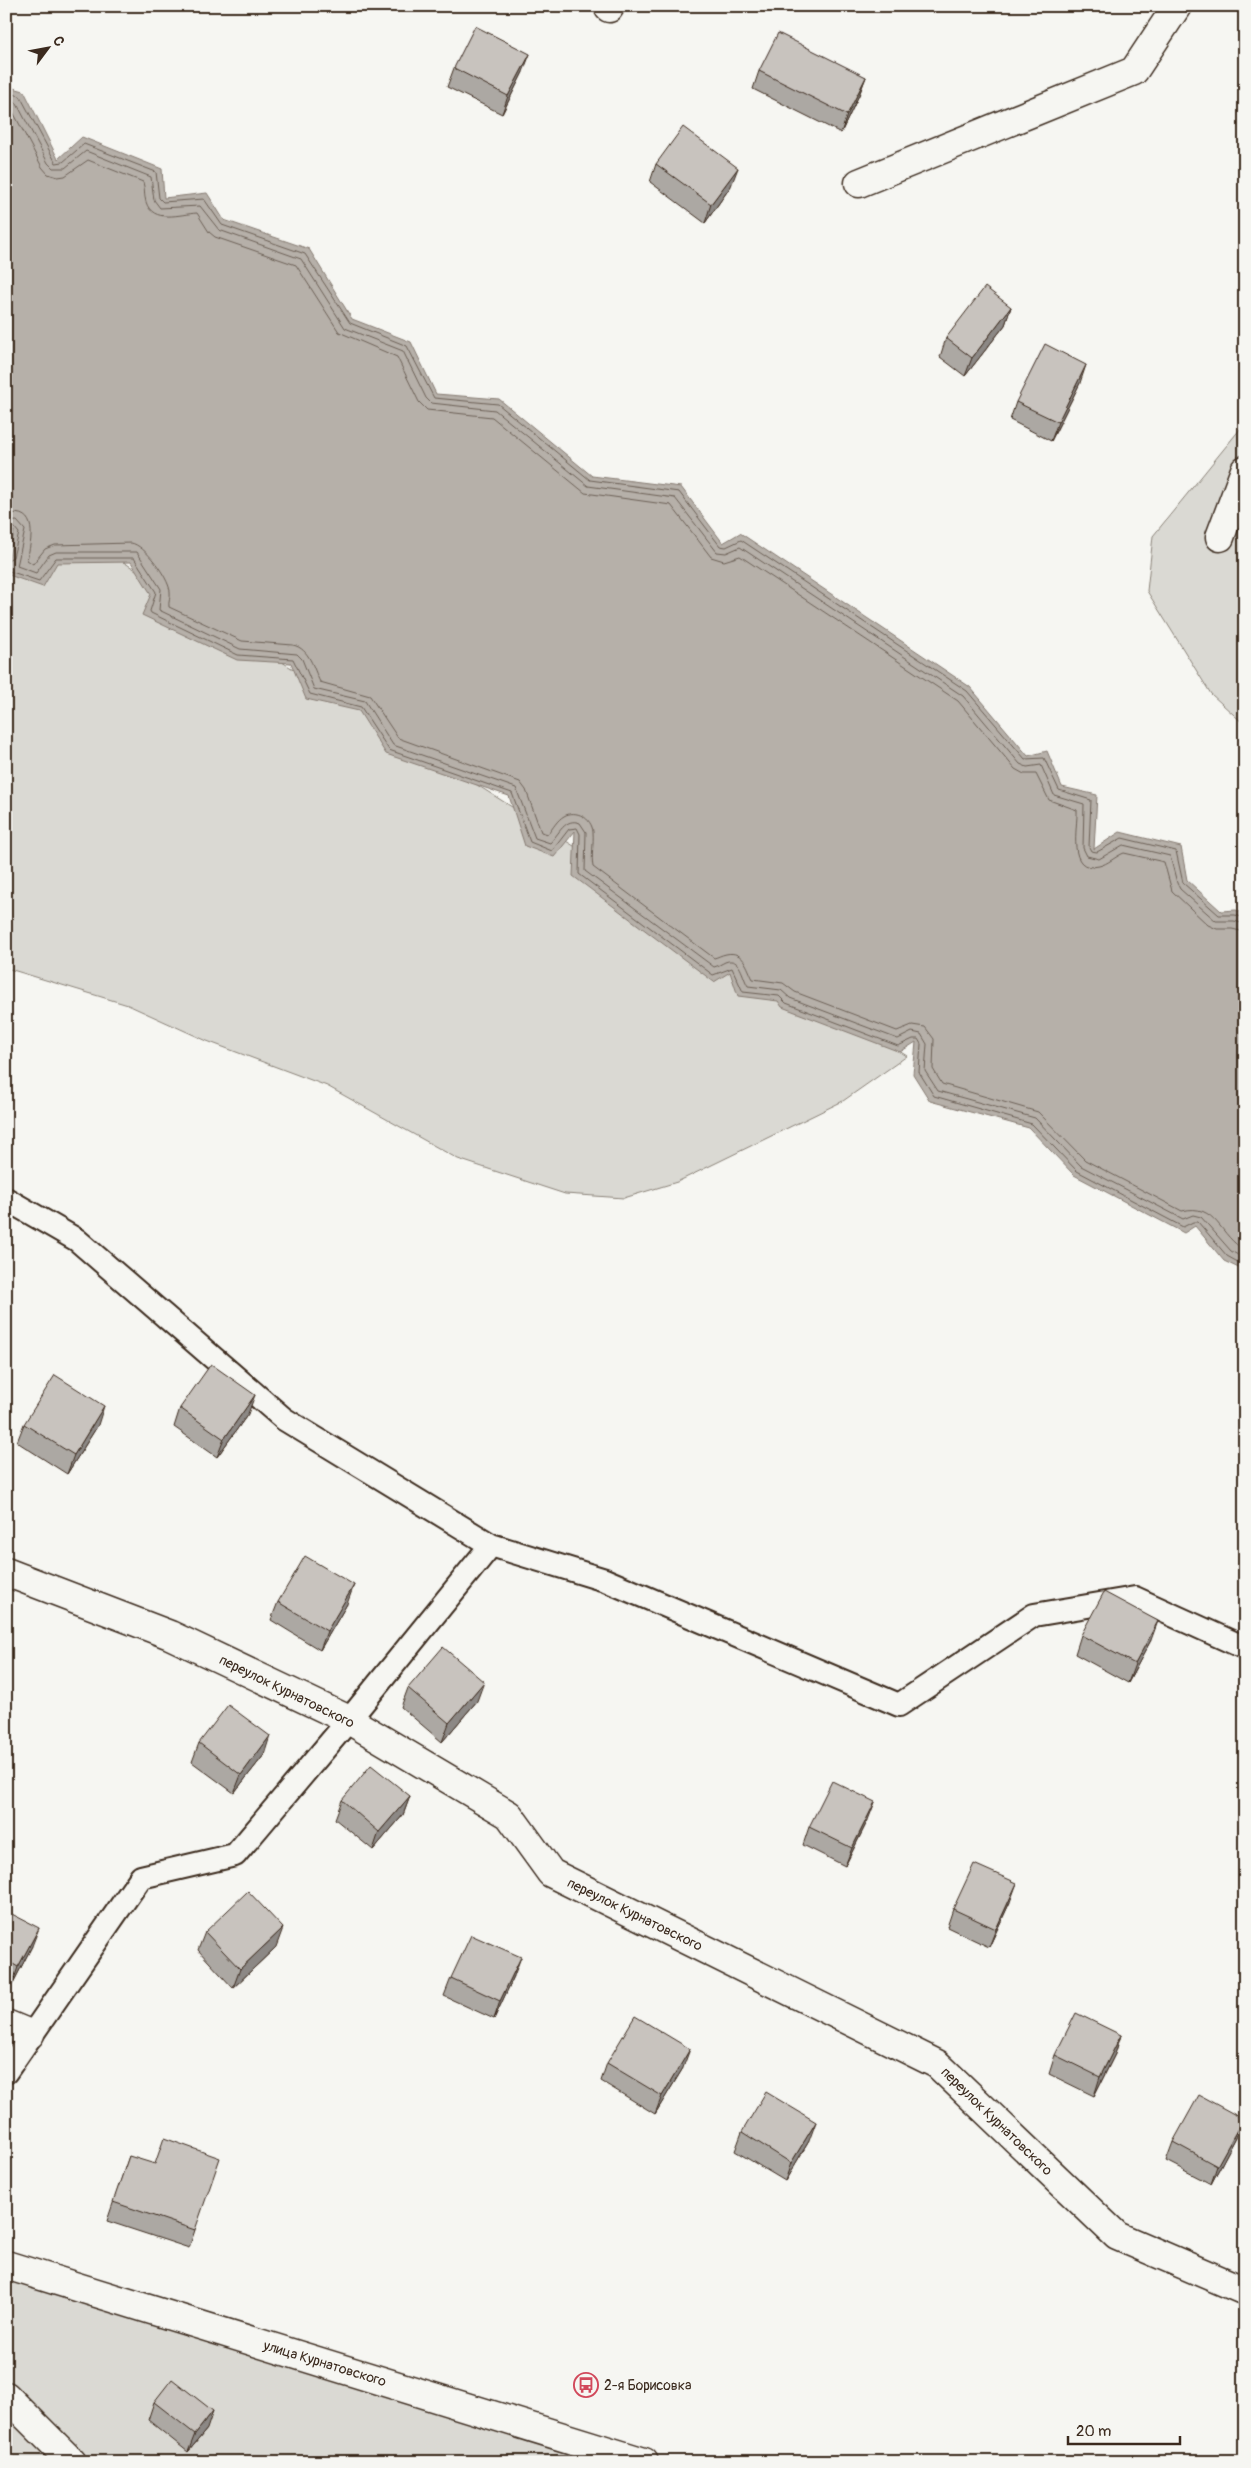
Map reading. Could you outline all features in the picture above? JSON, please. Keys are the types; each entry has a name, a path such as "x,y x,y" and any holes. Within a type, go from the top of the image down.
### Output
{"street":[{"path":"859,183 1134,71 1177,6"},
{"path":"1220,537 1245,470"},
{"name":"переулок Курнатовского","path":"6,1572 170,1635 349,1720 509,1815 551,1873 937,2064 1117,2236 1245,2291"},
{"name":"улица Курнатовского","path":"6,2265 644,2462"},
{"path":"6,2396 72,2462"}],"lane":[{"path":"6,1199 76,1240 284,1419 491,1545 605,1580 899,1705 1034,1615 1126,1599 1136,1598 1245,1648"},
{"path":"6,2072 18,2029 141,1877 235,1855 349,1720 491,1545"}],"shaded area":[{"path":"1245,423 1245,725 1211,694 1147,591 1153,536"},
{"path":"6,488 907,1056 843,1101 677,1182 624,1198 565,1194 458,1159 327,1086 207,1041 128,1005 6,968"},
{"path":"6,2265 644,2462 6,2462"}],"water":[{"path":"6,86 24,91 58,159 82,137 162,169 164,198 207,193 224,220 309,249 352,319 411,342 436,394 499,399 592,476 681,487 723,543 740,533 970,687 1028,756 1047,751 1062,787 1097,795 1094,849 1120,832 1181,847 1187,880 1221,911 1236,910 1245,914 1245,1271 1224,1261 1195,1226 1184,1233 1074,1175 1029,1128 930,1101 913,1074 916,1042 900,1052 782,1007 778,1001 738,996 730,972 714,982 573,876 575,831 554,857 525,846 509,796 386,754 359,711 306,699 291,663 237,660 142,615 151,594 131,562 57,563 43,587 6,574 14,531 6,535"}],"building":[{"path":"475,26 530,54 508,96 454,68"},
{"path":"778,33 866,77 847,115 759,71"},
{"path":"683,127 738,168 711,204 656,164"},
{"path":"985,287 1011,307 972,358 946,338"},
{"path":"1045,344 1086,365 1058,422 1016,402"},
{"path":"211,1364 255,1395 224,1439 180,1408"},
{"path":"55,1375 104,1406 74,1455 24,1424"},
{"path":"305,1556 354,1585 327,1631 278,1602"},
{"path":"1104,1592 1158,1621 1135,1664 1081,1635"},
{"path":"443,1647 484,1682 449,1723 408,1688"},
{"path":"228,1705 270,1736 241,1775 199,1743"},
{"path":"371,1765 410,1796 379,1832 342,1800"},
{"path":"832,1781 875,1802 852,1848 809,1827"},
{"path":"974,1864 1017,1883 996,1929 953,1909"},
{"path":"248,1891 283,1928 240,1969 205,1932"},
{"path":"6,1911 39,1928 18,1967 6,1960"},
{"path":"471,1935 521,1957 500,2001 451,1978"},
{"path":"1076,2013 1121,2035 1100,2077 1055,2055"},
{"path":"635,2016 690,2049 662,2096 607,2063"},
{"path":"766,2092 816,2122 791,2163 742,2132"},
{"path":"1199,2095 1243,2119 1217,2166 1173,2142"},
{"path":"164,2138 220,2158 195,2230 113,2202 129,2156 155,2164"},
{"path":"172,2379 213,2411 195,2434 154,2402"}],"place":[{"name":"2-я Борисовка","path":"586,2385"}]}
